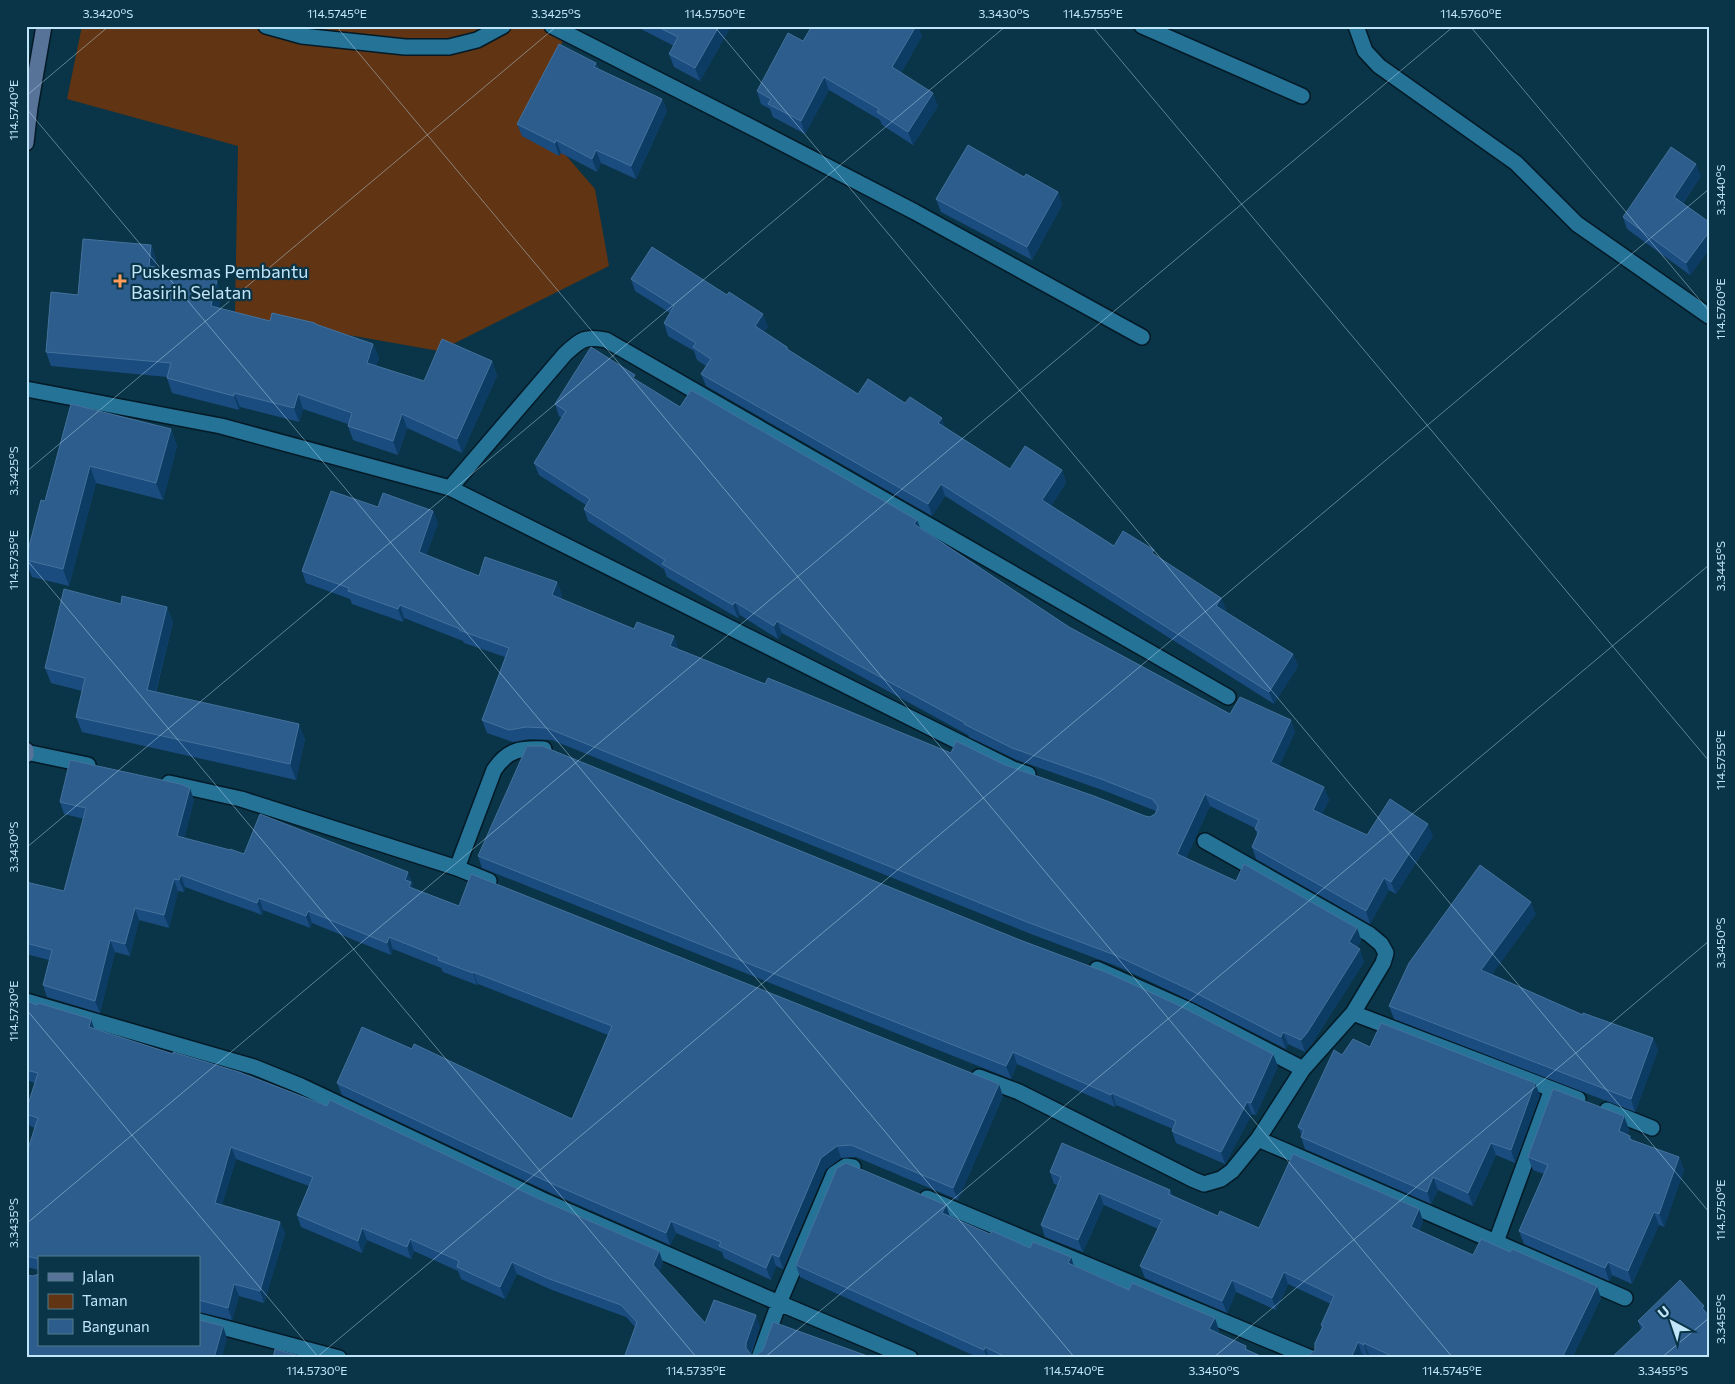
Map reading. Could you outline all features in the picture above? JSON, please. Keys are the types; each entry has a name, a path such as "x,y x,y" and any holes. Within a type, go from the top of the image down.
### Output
{"street":[{"path":"26,143 30,107 44,26"},
{"path":"266,26 302,36 404,47 449,47 477,40 504,26"},
{"path":"552,26 915,212 1142,337"},
{"path":"1142,26 1302,96"},
{"path":"1356,26 1365,51 1379,66 1516,163 1577,224 1709,316"},
{"path":"450,488 573,346 592,337 606,340 1228,697"},
{"path":"26,389 221,426 450,488 1004,764 1040,778"},
{"path":"457,868 494,770 499,762 511,752 524,748 548,749 557,753"},
{"path":"26,752 104,769"},
{"path":"153,780 241,799 457,868 504,886"},
{"path":"964,1070 1019,1092 1204,1184 1221,1179 1232,1171 1258,1139 1302,1069 1353,1013 1384,963 1386,953 1381,944 1369,934 1205,841"},
{"path":"1081,963 1116,976 1189,1010 1302,1069"},
{"path":"26,1001 254,1067 278,1076 547,1202 910,1358"},
{"path":"1353,1013 1652,1128"},
{"path":"1496,1242 1552,1088"},
{"path":"1258,1139 1625,1298"},
{"path":"759,1358 779,1303 834,1174 846,1166 852,1166 871,1174"},
{"path":"917,1193 1311,1358"},
{"path":"200,1321 339,1358"}],"green space":[{"path":"82,26 569,26 532,116 595,189 609,266 439,351 235,315 238,146 67,99"}],"building":[{"path":"656,26 719,26 695,68 669,54 678,37"},
{"path":"812,26 916,26 892,67 933,93 908,132 877,112 879,109 824,77 801,121 768,104 771,99 757,91 788,33 803,41"},
{"path":"559,44 596,63 594,67 662,99 631,166 596,150 592,159 556,140 555,143 517,124"},
{"path":"968,145 1024,177 1026,174 1058,192 1027,247 936,199"},
{"path":"1671,147 1696,164 1674,197 1709,222 1709,232 1686,263 1623,217"},
{"path":"83,239 151,245 149,266 217,280 211,306 270,321 272,313 315,323 373,344 367,363 424,381 442,339 492,361 457,439 402,414 393,441 348,426 352,413 298,394 294,408 234,393 234,396 167,378 171,363 46,352 51,292 78,295"},
{"path":"652,247 727,295 729,292 763,314 755,326 787,347 787,349 858,394 868,379 905,403 910,397 942,418 938,423 1010,469 1025,446 1062,470 1042,500 1114,546 1123,531 1154,550 1152,553 1221,598 1216,606 1293,654 1269,692 941,484 928,504 701,374 711,359 693,347 696,343 664,323 674,306 631,279"},
{"path":"591,347 635,375 633,378 680,407 691,390 917,520 914,524 1069,627 1230,714 1240,697 1291,720 1271,762 1324,787 1313,810 1367,835 1390,799 1428,824 1391,882 1384,878 1366,911 1252,847 1259,831 1255,829 1259,820 1205,794 1177,854 1236,881 1244,864 1357,928 1349,942 1360,949 1301,1040 1283,1032 1281,1037 1188,989 1115,955 1027,922 547,728 526,727 509,730 482,720 509,648 459,630 400,605 398,609 348,591 349,588 302,571 331,491 378,507 383,493 433,511 419,552 479,576 485,557 557,582 552,595 634,629 637,622 674,636 670,646 765,684 768,678 951,753 956,741 1005,765 1145,816 1150,817 1155,814 1158,806 1152,799 1012,748 964,724 777,621 774,626 735,602 733,605 662,564 665,560 584,509 590,499 534,463 566,411 555,404"},
{"path":"71,404 171,429 156,483 90,466 63,569 26,560 26,558 41,500 45,501"},
{"path":"64,589 121,604 122,596 167,607 147,690 299,724 290,764 76,717 85,678 45,668"},
{"path":"527,746 542,746 1020,940 1108,973 1180,1006 1273,1054 1251,1103 1247,1102 1221,1152 1172,1131 1176,1121 1013,1052 1006,1066 478,856"},
{"path":"70,760 180,784 190,788 177,836 244,854 260,814 408,872 405,880 411,882 409,887 459,906 471,874 999,1084 953,1188 851,1145 837,1146 821,1158 779,1257 772,1254 766,1268 719,1246 721,1242 671,1221 666,1233 546,1181 337,1083 362,1027 412,1049 414,1044 572,1119 612,1026 438,960 439,957 389,937 387,943 308,911 306,916 259,898 257,903 181,875 179,880 174,879 164,915 135,908 125,944 110,940 95,1001 43,985 52,950 26,943 26,882 64,891 86,808 60,802"},
{"path":"1480,865 1531,902 1481,970 1583,1015 1583,1013 1653,1038 1631,1099 1389,1006 1409,963"},
{"path":"26,1001 91,1019 89,1027 173,1054 173,1052 239,1072 327,1106 330,1100 539,1199 659,1251 653,1265 705,1323 714,1300 756,1315 746,1343 746,1348 751,1355 757,1355 763,1350 773,1322 873,1358 624,1358 637,1322 621,1305 547,1278 512,1262 500,1287 457,1267 459,1261 410,1239 407,1247 362,1228 358,1241 297,1215 313,1177 231,1147 215,1203 280,1222 260,1291 234,1284 228,1308 200,1300 200,1256 38,1256 38,1259 26,1256 26,1155 38,1118 26,1114 26,1111 38,1073 26,1070"},
{"path":"1381,1023 1535,1083 1511,1150 1491,1143 1468,1193 1433,1177 1427,1192 1301,1137 1304,1130 1298,1127 1334,1050 1342,1055 1353,1039 1370,1047"},
{"path":"1553,1089 1624,1116 1619,1131 1630,1136 1629,1139 1679,1157 1659,1214 1654,1212 1628,1271 1608,1262 1605,1268 1519,1231 1548,1165 1528,1157"},
{"path":"1062,1143 1170,1190 1168,1194 1218,1216 1220,1211 1259,1228 1293,1154 1419,1209 1411,1227 1473,1255 1481,1239 1510,1252 1512,1249 1597,1286 1562,1358 1396,1358 1358,1342 1351,1358 1309,1358 1310,1354 1315,1350 1315,1343 1323,1326 1321,1325 1334,1296 1284,1272 1272,1298 1232,1280 1222,1301 1140,1266 1162,1220 1099,1193 1078,1240 1041,1225 1061,1177 1050,1172"},
{"path":"846,1163 946,1205 942,1213 990,1234 992,1231 1030,1248 1033,1242 1071,1257 1068,1263 1129,1290 1132,1283 1215,1318 1209,1329 1246,1346 1245,1349 1265,1358 1008,1358 985,1347 984,1350 796,1265 837,1168"},
{"path":"38,1274 38,1346 200,1346 200,1320 223,1326 214,1358 26,1358 26,1275"},
{"path":"1680,1280 1704,1306 1702,1308 1709,1316 1709,1358 1611,1358 1644,1327 1638,1321"},
{"path":"275,1349 306,1358 273,1358"}],"place":[{"name":"Puskesmas Pembantu Basirih Selatan","path":"120,281"}]}
